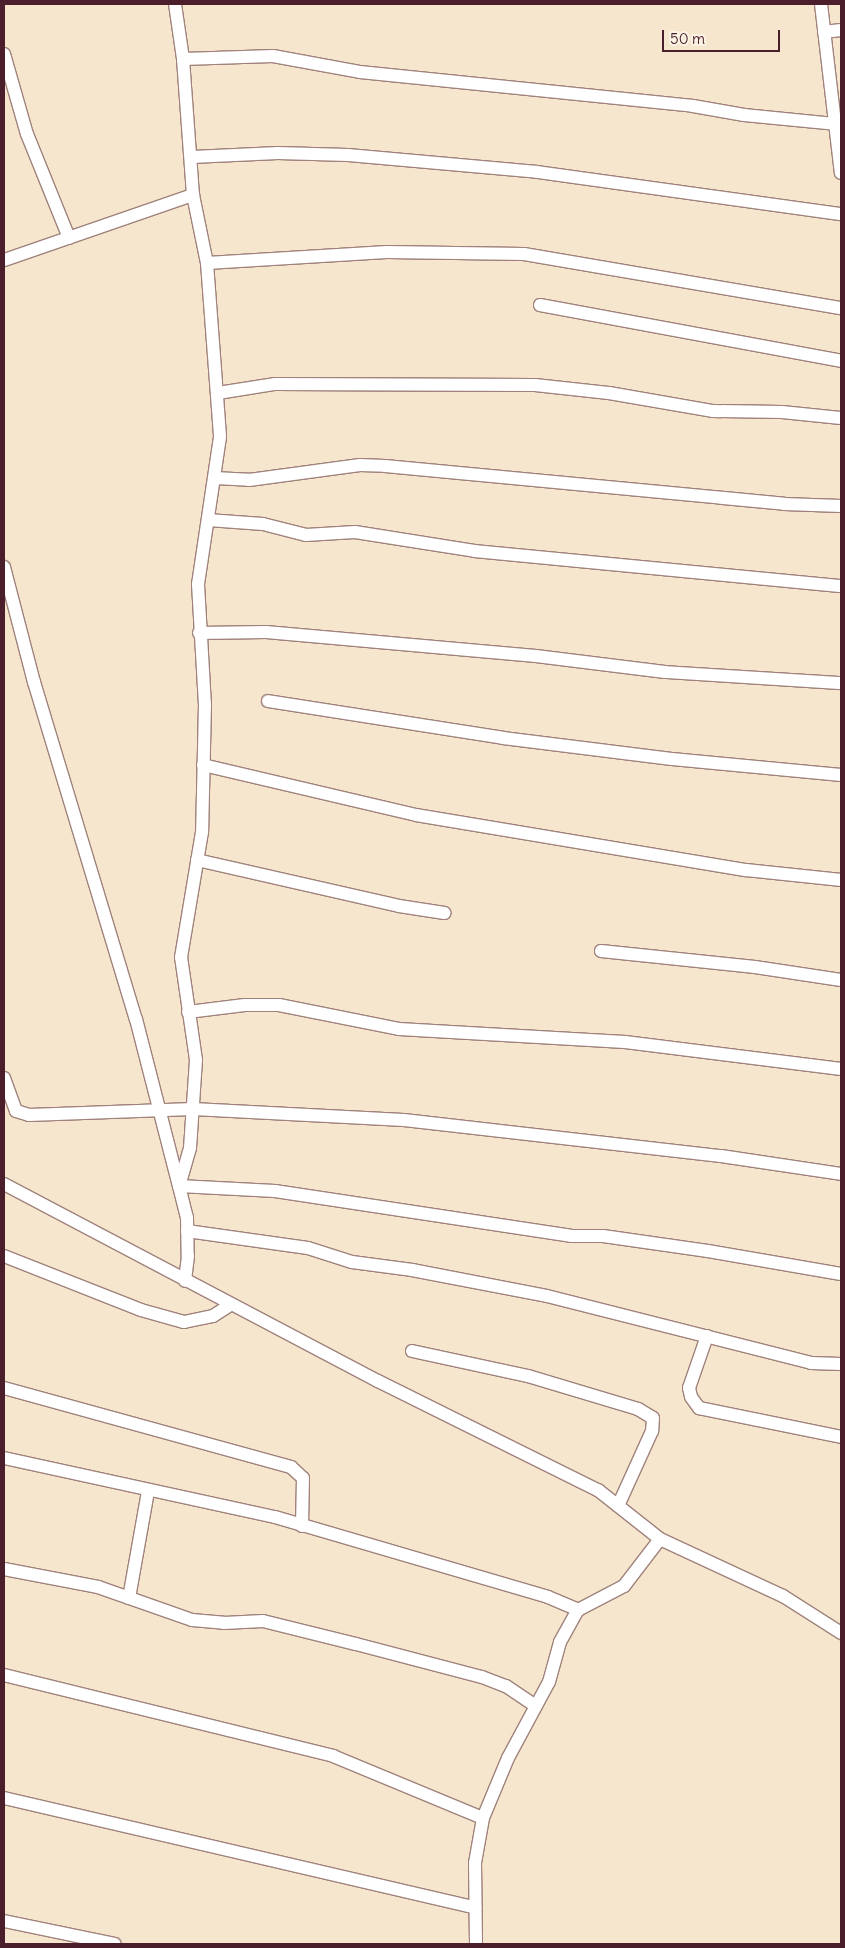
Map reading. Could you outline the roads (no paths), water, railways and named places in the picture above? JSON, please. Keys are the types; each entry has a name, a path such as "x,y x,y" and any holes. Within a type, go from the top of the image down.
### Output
{"street":[{"path":"175,4 184,59 192,157 193,195 207,263 220,437 198,584 199,633 205,704 202,832 181,958 196,1060 190,1148 179,1186"},
{"path":"821,4 841,173"},
{"path":"824,32 841,30"},
{"path":"4,54 27,134 69,238"},
{"path":"184,59 273,56 313,61 360,72 693,106 744,115 835,124"},
{"path":"192,157 278,153 368,156 537,172 841,214"},
{"path":"4,260 193,195"},
{"path":"207,263 387,252 524,254 841,308"},
{"path":"540,305 841,361"},
{"path":"218,393 275,384 535,385 610,393 714,410 782,412 841,418"},
{"path":"214,478 249,480 360,465 385,466 764,502 841,506"},
{"path":"208,520 263,524 306,535 355,532 475,550 765,576 841,586"},
{"path":"4,566 34,682 136,1019 179,1186 187,1231 185,1281"},
{"path":"199,633 266,632 536,656 674,673 841,683"},
{"path":"268,701 533,742 672,760 841,775"},
{"path":"203,765 416,815 746,870 841,880"},
{"path":"197,860 399,906 444,913"},
{"path":"601,951 755,967 841,980"},
{"path":"188,1012 245,1005 280,1005 399,1029 624,1042 841,1069"},
{"path":"4,1078 16,1111 29,1115 160,1112 193,1109 404,1120 721,1156 841,1174"},
{"path":"4,1184 230,1305 598,1490 660,1539 783,1596 841,1633"},
{"path":"179,1186 284,1193 571,1236 603,1236 708,1250 841,1274"},
{"path":"187,1231 308,1248 352,1262 412,1270 547,1296 811,1363 841,1364"},
{"path":"4,1256 141,1310 184,1322 213,1316 230,1305"},
{"path":"707,1336 689,1388 691,1397 699,1408 841,1437"},
{"path":"412,1351 528,1376 638,1409 653,1418 652,1431 618,1506"},
{"path":"4,1388 290,1467 303,1478 302,1526"},
{"path":"4,1458 302,1526 539,1594 578,1610"},
{"path":"129,1598 148,1491"},
{"path":"476,1944 475,1863 483,1818 508,1758 534,1706 549,1682 560,1642 578,1610 624,1586 660,1539"},
{"path":"4,1569 98,1587 192,1620 224,1623 263,1621 482,1677 506,1686 534,1706"},
{"path":"4,1675 333,1756 483,1818"},
{"path":"4,1798 475,1908"},
{"path":"4,1921 115,1944"}]}
